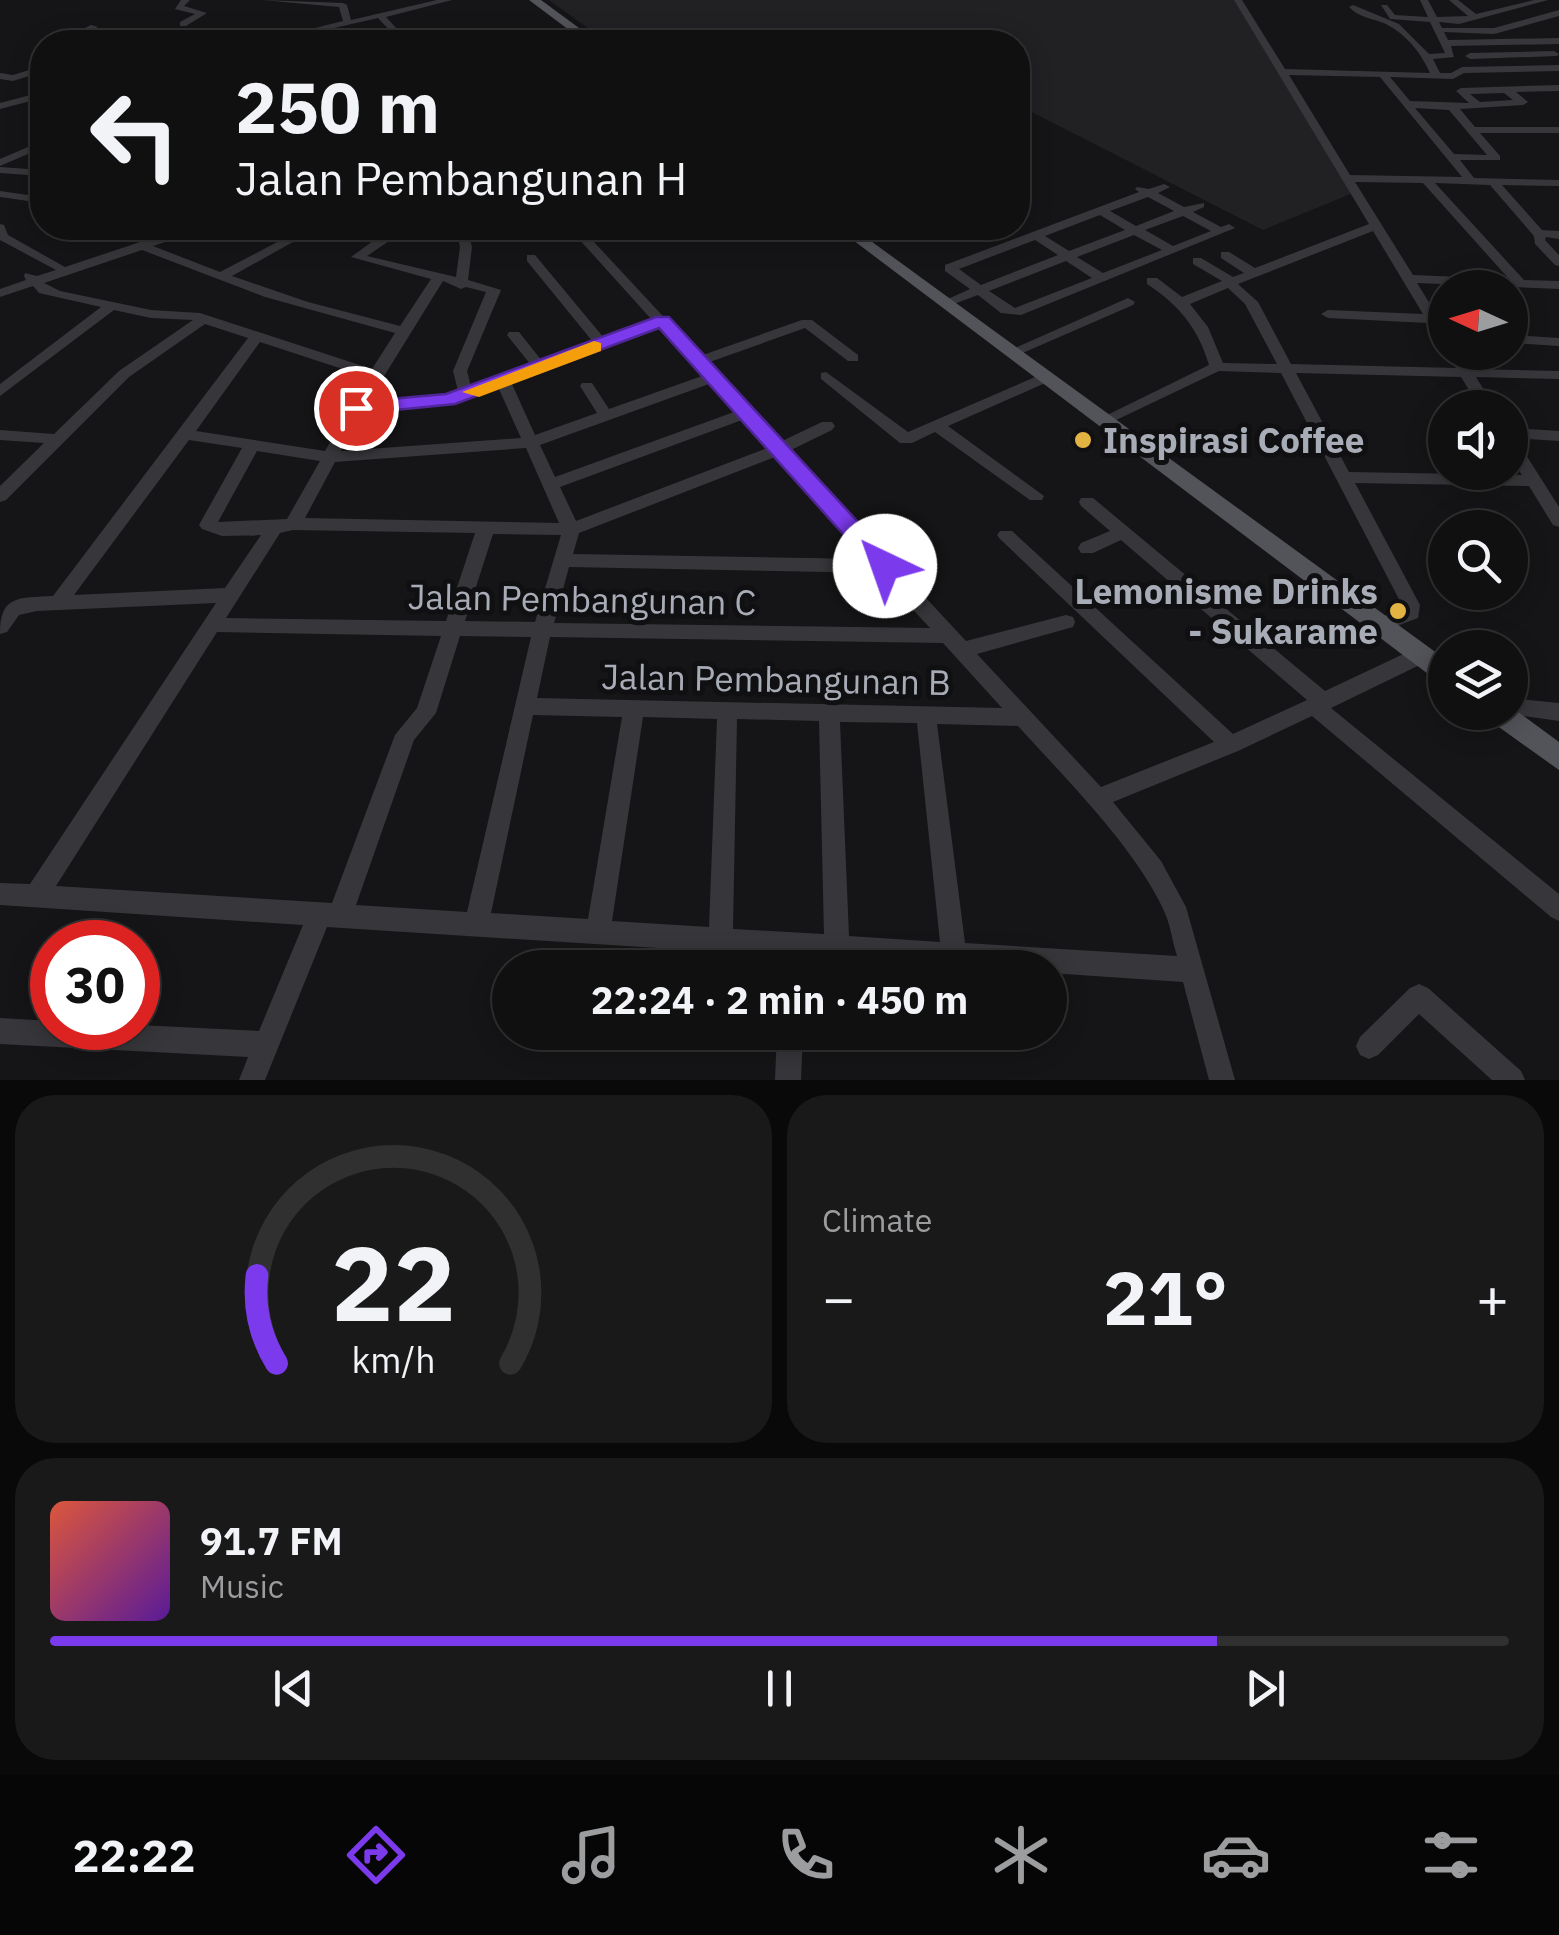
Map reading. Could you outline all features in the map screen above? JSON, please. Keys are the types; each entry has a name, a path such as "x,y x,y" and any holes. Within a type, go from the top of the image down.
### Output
{"main road":[{"path":"534,0 575,30"},
{"path":"861,240 1428,660"},
{"path":"1522,730 1559,758"}],"street":[{"path":"183,24 203,12 179,8 186,0"},
{"path":"266,0 343,5 347,22"},
{"path":"315,30 406,4 448,0"},
{"path":"1238,0 1428,309"},
{"path":"1454,0 1471,15"},
{"path":"1482,0 1495,11"},
{"path":"1383,4 1391,17 1435,18 1495,11 1514,3 1540,0"},
{"path":"1350,3 1368,20 1388,22 1428,57 1436,75"},
{"path":"1427,4 1471,15"},
{"path":"1427,4 1448,48 1448,57 1428,57"},
{"path":"1503,30 1559,13"},
{"path":"379,14 394,30"},
{"path":"89,30 94,28"},
{"path":"1440,30 1559,29"},
{"path":"1448,48 1559,41"},
{"path":"1448,48 1559,53"},
{"path":"1280,72 1436,75 1559,68"},
{"path":"1518,70 1555,90"},
{"path":"0,76 13,78 30,73"},
{"path":"1340,73 1354,90"},
{"path":"1382,74 1472,182"},
{"path":"1406,104 1452,107 1523,102 1504,90"},
{"path":"1477,105 1462,91 1555,90"},
{"path":"0,106 30,99"},
{"path":"1512,104 1524,112"},
{"path":"1449,157 1495,159 1452,107"},
{"path":"1462,119 1532,118 1553,130"},
{"path":"1472,130 1553,130"},
{"path":"0,166 30,150"},
{"path":"0,166 30,171"},
{"path":"1347,178 1559,183"},
{"path":"1427,181 1508,270"},
{"path":"1494,183 1540,234 1540,242 1559,262"},
{"path":"1023,240 950,267 977,291 1016,312 1224,230 1134,186"},
{"path":"1030,237 1164,187"},
{"path":"0,194 30,198"},
{"path":"946,302 1200,205"},
{"path":"1101,210 1171,250"},
{"path":"1184,301 1252,272 1273,257 1376,225"},
{"path":"0,228 3,238 59,268"},
{"path":"1540,234 1559,235"},
{"path":"1034,236 1101,278"},
{"path":"140,240 325,311 403,331"},
{"path":"144,242 149,240"},
{"path":"0,293 59,268 151,240"},
{"path":"224,275 290,240"},
{"path":"382,240 357,257 438,280 494,290 460,371 466,394"},
{"path":"462,285 465,240"},
{"path":"586,240 1097,798 1164,888 1178,915 1222,1080"},
{"path":"0,286 118,250"},
{"path":"1225,255 1252,272"},
{"path":"531,258 602,344"},
{"path":"1197,261 1251,302 1412,608 1408,614 1381,625"},
{"path":"32,279 57,294 202,320 375,375"},
{"path":"1409,279 1428,280"},
{"path":"36,896 230,596 283,526 438,280"},
{"path":"1152,281 1184,301 1208,335 1217,367"},
{"path":"1528,284 1559,285"},
{"path":"1013,352 1128,302"},
{"path":"0,391 111,306"},
{"path":"1328,314 1428,319"},
{"path":"0,496 124,374 202,320"},
{"path":"356,408 430,404 466,394 662,320"},
{"path":"699,361 806,322 853,358"},
{"path":"514,336 540,367"},
{"path":"58,603 255,339"},
{"path":"1528,341 1559,342"},
{"path":"1106,420 1217,367 1559,375"},
{"path":"1465,370 1477,390"},
{"path":"826,376 902,438 1047,377"},
{"path":"185,434 328,457 410,455 532,442 713,377"},
{"path":"476,925 542,632 571,529 503,382"},
{"path":"588,386 606,416"},
{"path":"551,484 746,413"},
{"path":"253,442 208,525 222,530 283,526 571,529 780,450 827,426"},
{"path":"937,426 1036,496"},
{"path":"1528,434 1559,436"},
{"path":"0,435 57,439"},
{"path":"1528,472 1559,521"},
{"path":"1341,478 1534,481"},
{"path":"1087,502 1559,908"},
{"path":"252,1080 330,915 405,734 426,714 486,526"},
{"path":"1086,548 1123,532"},
{"path":"1006,535 1231,745"},
{"path":"564,560 885,566"},
{"path":"0,627 12,609 58,603 230,596"},
{"name":"Jalan Pembangunan C","path":"214,624 956,643 1066,622"},
{"path":"1097,798 1231,745 1421,655"},
{"name":"Jalan Pembangunan B","path":"526,706 1024,717"},
{"path":"598,932 634,708"},
{"path":"1528,708 1559,712"},
{"path":"721,939 727,710"},
{"path":"828,713 837,948"},
{"path":"926,715 953,950"},
{"path":"0,894 721,939 769,950"},
{"path":"826,950 863,950"},
{"path":"1067,963 1194,970"},
{"path":"1369,1046 1419,997 1512,1080"},
{"path":"0,1031 266,1044"},
{"path":"788,1080 789,1050"}],"shaded area":[{"path":"549,0 1235,0 1353,193 1263,230 1030,111 1030,30 590,30"}],"slow traffic":[{"path":"472,392 594,347"}],"place":[{"name":"Inspirasi Coffee","path":"1083,440"},
{"name":"Lemonisme Drinks - Sukarame","path":"1398,611"}],"route":[{"path":"356,408 448,400 662,320 885,566"}]}
